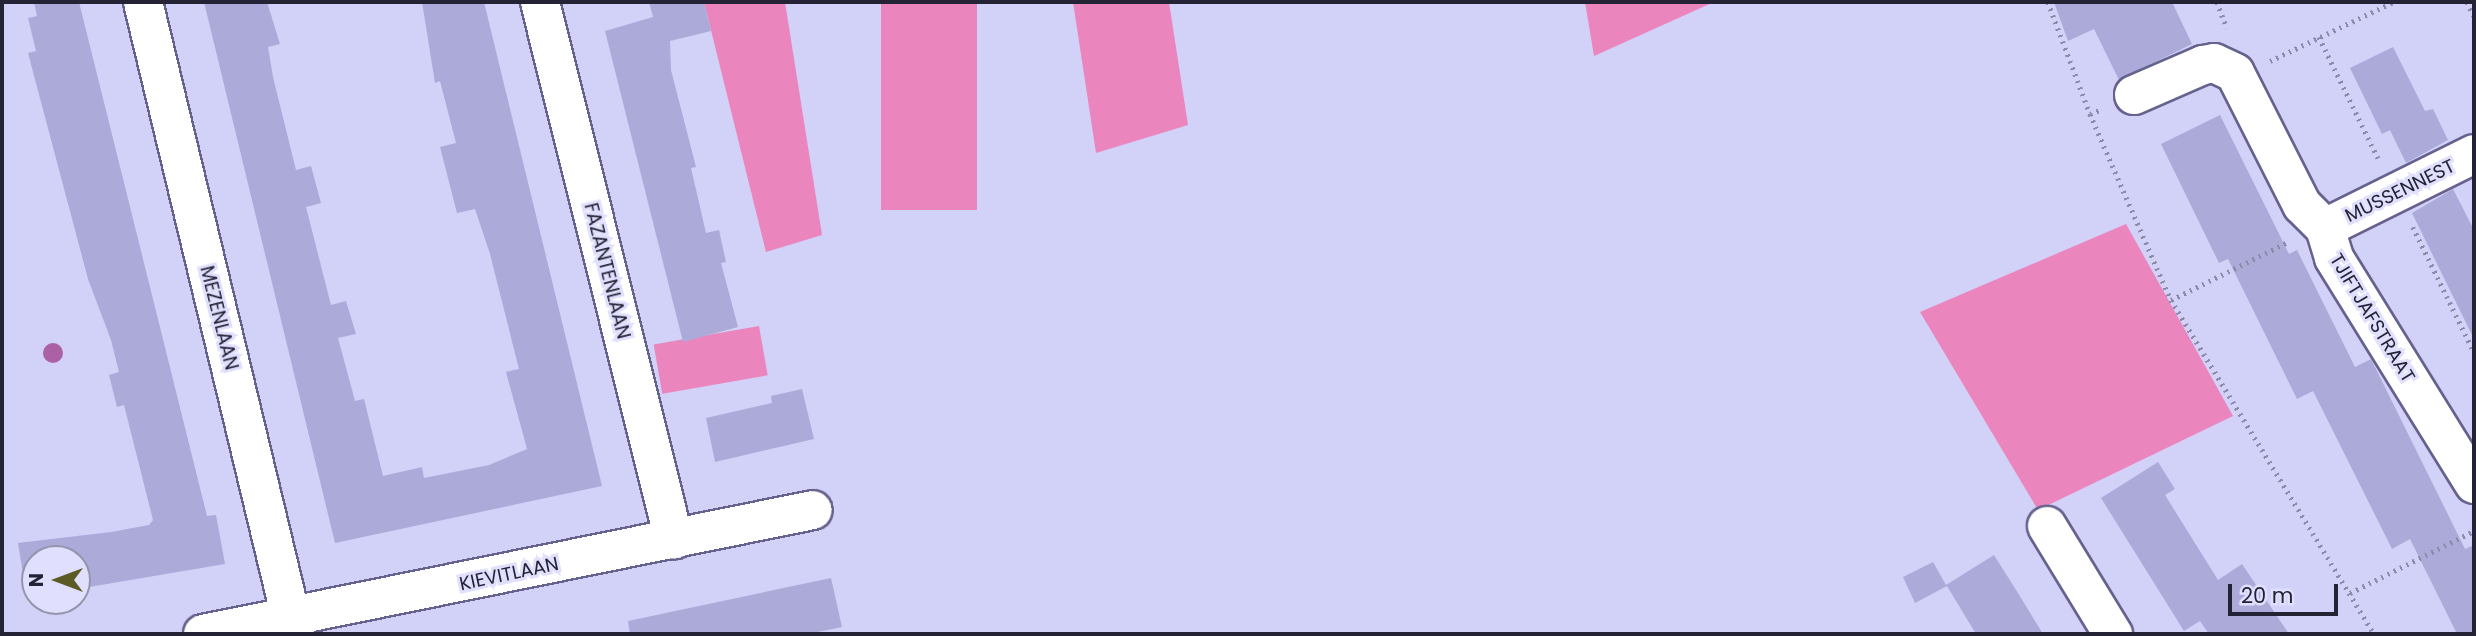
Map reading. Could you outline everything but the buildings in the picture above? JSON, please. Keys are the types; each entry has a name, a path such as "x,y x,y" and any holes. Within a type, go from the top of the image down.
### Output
{"street":[{"name":"MEZENLAAN","path":"144,2 293,626"},
{"name":"FAZANTENLAAN","path":"540,2 674,540"},
{"path":"2134,95 2203,65 2225,66 2237,76"},
{"name":"TJIFTJAFSTRAAT","path":"2237,76 2302,205 2325,228 2334,258 2474,484"},
{"name":"MUSSENNEST","path":"2325,228 2474,155"},
{"name":"KIEVITLAAN","path":"203,634 293,626 813,510"},
{"path":"2047,526 2113,634"}],"path":[{"path":"2048,2 2090,114 2171,300 2374,634"},
{"path":"2237,76 2393,2"},
{"path":"2467,2 2474,16"},
{"path":"2090,114 2134,95"},
{"path":"2171,300 2325,228"},
{"path":"2350,593 2474,531"}],"shaded area":[{"path":"704,2 785,2 822,235 766,252"},
{"path":"881,2 977,2 977,210 881,210"},
{"path":"1073,2 1169,2 1188,125 1096,153"},
{"path":"1585,2 1714,2 1594,56"},
{"path":"2126,224 2233,416 2038,510 1920,312"},
{"path":"759,326 768,375 662,394 654,345"}]}
